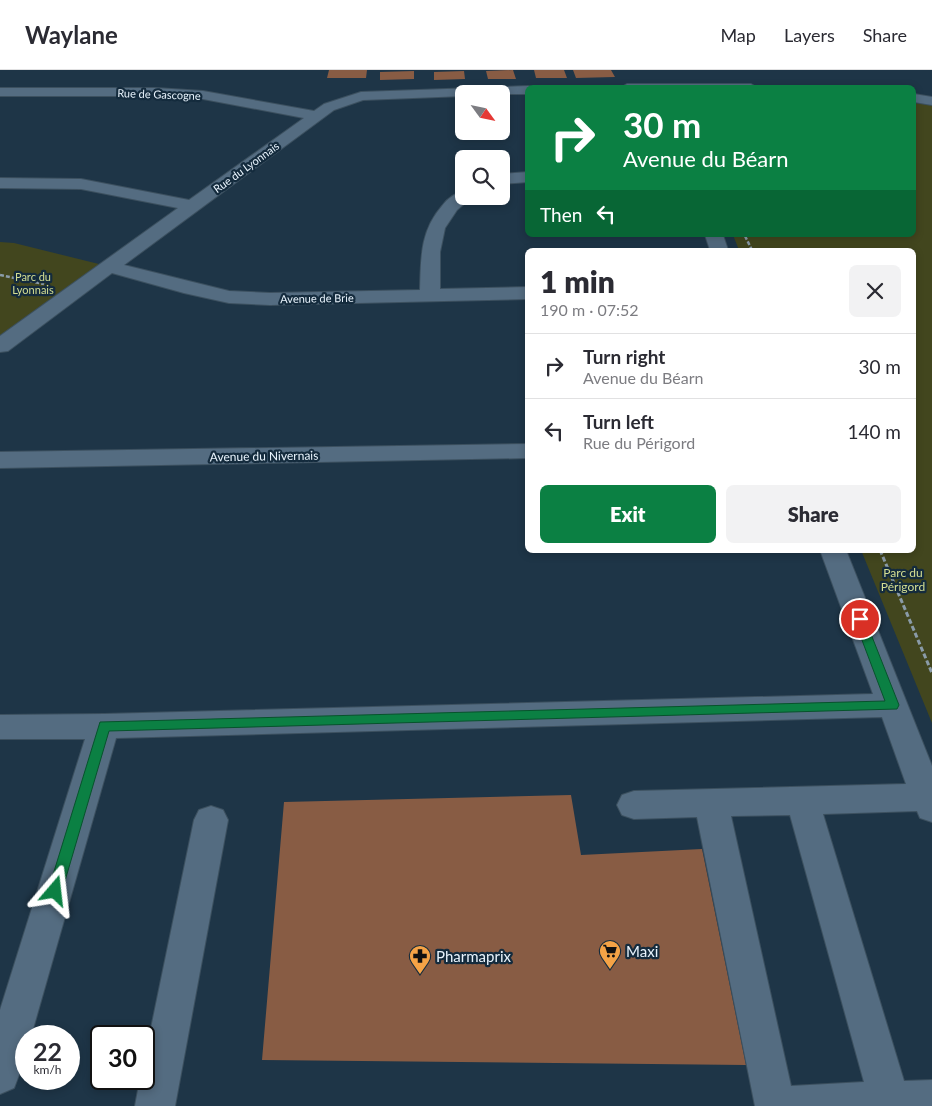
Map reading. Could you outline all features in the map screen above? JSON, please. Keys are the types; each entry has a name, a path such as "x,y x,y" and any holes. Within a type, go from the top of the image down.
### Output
{"street":[{"path":"652,70 657,85"},
{"path":"156,92 164,77"},
{"name":"Rue du Lyonnais","path":"0,346 329,107 361,96 525,90"},
{"name":"Rue de Gascogne","path":"0,92 156,92 203,96 317,116"},
{"path":"916,98 932,101"},
{"path":"510,179 525,178"},
{"path":"0,183 81,184 192,206"},
{"path":"430,296 432,236 437,220 455,204"},
{"name":"Avenue de Brie","path":"111,267 191,289 229,297 270,299 525,293"},
{"name":"Avenue du Nivernais","path":"0,460 525,451"},
{"path":"634,805 804,801 930,802 834,553"},
{"path":"0,727 104,726 893,705"},
{"path":"0,1074 104,726"},
{"path":"804,801 890,1104"},
{"path":"711,803 775,1106"},
{"path":"155,1106 211,820"},
{"path":"790,1106 890,1104 932,1100"}],"path":[{"path":"0,275 80,289"},
{"path":"881,553 932,673"}],"green space":[{"name":"Parc du Périgord","path":"916,103 932,105 932,723 862,553 916,553 916,248 738,248 734,237 916,237"},
{"name":"Parc du Lyonnais","path":"0,242 14,243 111,267 0,346"}],"building":[{"path":"329,70 367,70 366,78 327,78"},
{"path":"513,70 516,79 488,79 486,71"},
{"path":"534,70 564,70 567,78 536,78"},
{"path":"573,70 611,70 615,77 576,78"},
{"path":"414,71 414,79 380,80 380,72"},
{"path":"464,71 465,79 434,80 434,72"},
{"path":"571,795 581,855 702,849 746,1065 262,1060 284,802"}],"place":[{"name":"Maxi","path":"610,970"},
{"name":"Pharmaprix","path":"420,975"}],"route":[{"path":"55,891 104,726 893,705 860,619"}]}
